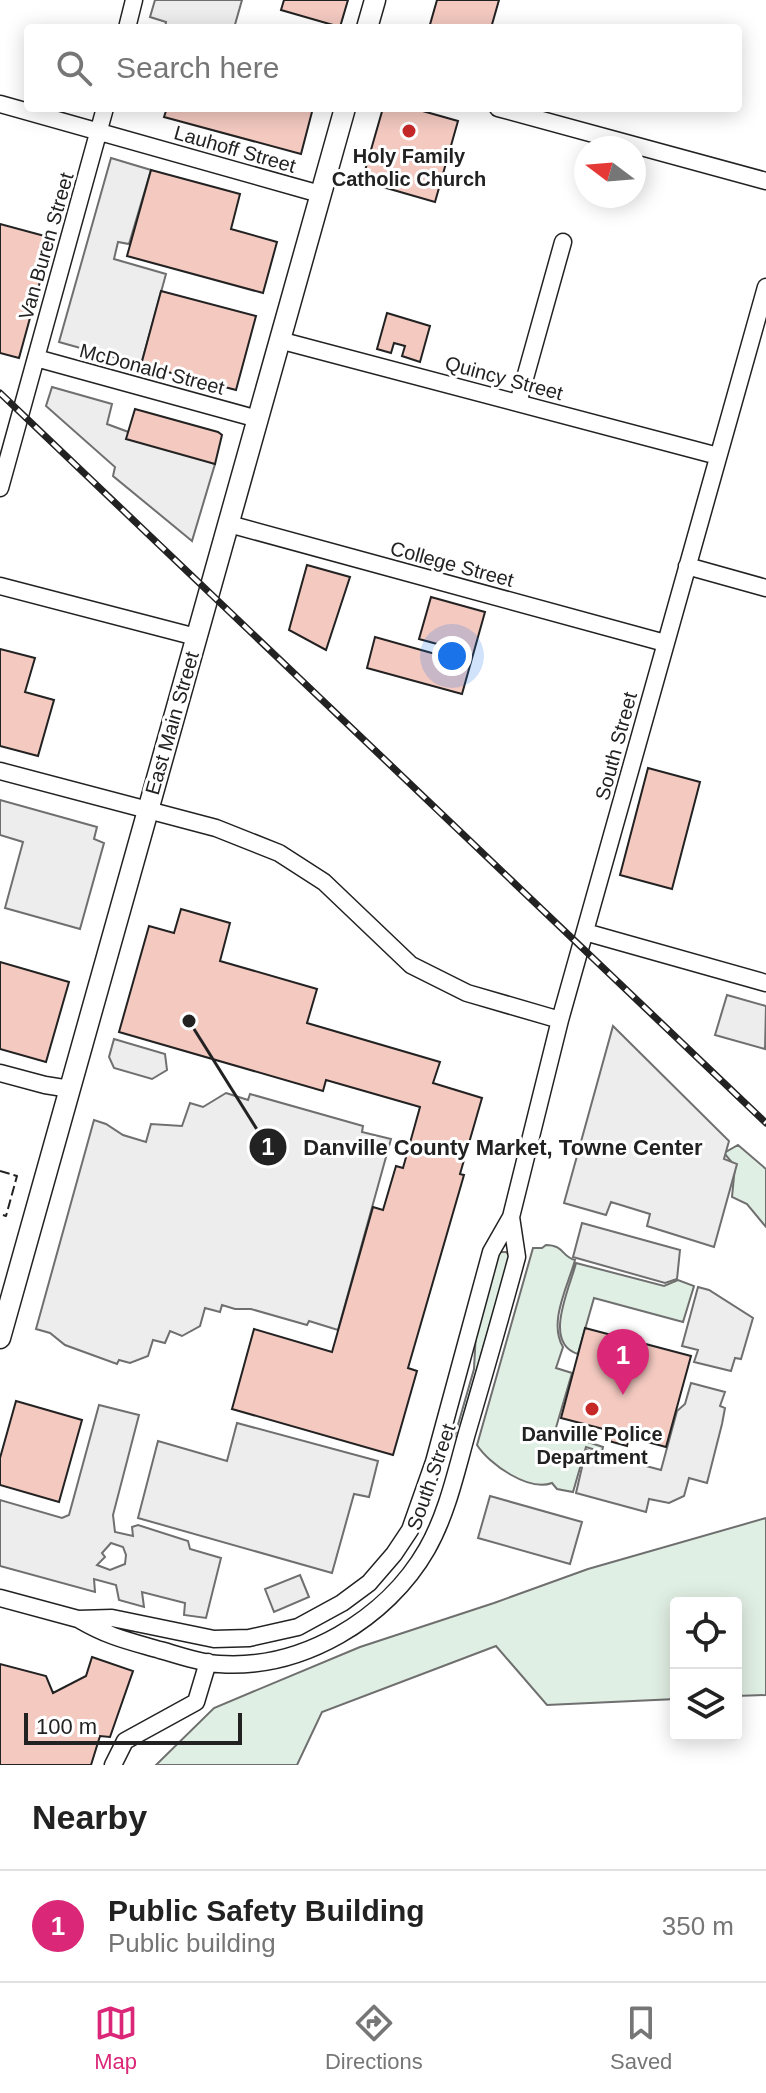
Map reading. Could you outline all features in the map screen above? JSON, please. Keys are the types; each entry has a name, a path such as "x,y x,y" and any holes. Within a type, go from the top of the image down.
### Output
{"main road":[{"path":"368,24 375,0"},
{"name":"East Main Street","path":"0,1338 344,112"}],"street":[{"path":"128,24 134,0"},
{"name":"Lauhoff Street","path":"0,104 24,111"},
{"name":"Lauhoff Street","path":"29,112 320,194"},
{"name":"Van Buren Street","path":"0,488 104,112"},
{"path":"513,112 766,181"},
{"path":"518,403 563,242"},
{"name":"South Street","path":"78,1619 112,1618 214,1639 249,1638 298,1627 342,1603 369,1583 410,1530 434,1462 491,1252 511,1217 560,1020 766,287"},
{"name":"Quincy Street","path":"279,340 718,456"},
{"name":"McDonald Street","path":"36,358 258,419"},
{"name":"College Street","path":"229,524 665,643"},
{"path":"687,566 766,588"},
{"path":"0,586 196,637"},
{"path":"0,771 216,828 279,853 324,882 411,965 467,993 560,1020"},
{"path":"585,932 766,983"},
{"path":"0,1073 70,1089"},
{"name":"South Street","path":"78,1619 107,1636 208,1662 247,1664 310,1650 348,1629 394,1595 427,1549 447,1502 517,1257 511,1217"},
{"path":"0,1598 78,1619"},
{"path":"113,1765 125,1741 196,1702 208,1662"}],"green space":[{"path":"738,1145 766,1169 766,1227 747,1204 732,1197 735,1166 724,1153"},
{"path":"546,1245 560,1249 575,1260 558,1315 559,1337 563,1347 556,1368 572,1373 555,1431 603,1447 602,1452 586,1447 573,1492 557,1489 552,1483 532,1484 521,1480 500,1468 477,1445 533,1248"},
{"path":"501,1252 510,1256 457,1438 455,1435 474,1369 476,1331 497,1255"},
{"path":"576,1263 664,1286 678,1280 694,1286 683,1322 594,1298 578,1354 567,1348 562,1339 561,1314"},
{"path":"766,1518 766,1695 742,1696 742,1597 670,1597 670,1699 547,1705 496,1646 322,1712 297,1765 156,1765 214,1708 360,1647 588,1569"}],"shaded area":[{"path":"155,0 242,0 235,24 166,24 150,17"},
{"path":"111,158 151,170 129,244 118,242 114,259 166,274 141,365 59,342"},
{"path":"52,387 112,404 107,424 215,464 192,541 113,476 115,467 46,406"},
{"path":"0,800 97,827 94,839 104,843 80,929 5,908 23,842 0,835"},
{"path":"727,995 766,1006 765,1049 715,1035"},
{"path":"613,1026 729,1141 724,1159 737,1164 714,1247 647,1226 650,1214 611,1202 606,1215 564,1203"},
{"path":"114,1039 165,1054 167,1070 152,1079 114,1068 109,1057"},
{"path":"226,1093 248,1100 250,1094 363,1126 362,1132 391,1139 338,1330 309,1321 307,1325 251,1309 222,1305 220,1312 205,1308 200,1326 182,1336 170,1331 165,1343 153,1340 148,1356 130,1363 119,1360 117,1364 65,1345 50,1333 36,1329 94,1120 123,1135 146,1142 151,1124 182,1126 190,1103 203,1107"},
{"path":"582,1223 680,1250 677,1279 665,1283 573,1257"},
{"path":"698,1287 709,1290 753,1318 741,1359 735,1358 731,1371 694,1362 698,1350 682,1346"},
{"path":"691,1383 725,1392 720,1406 725,1408 722,1424 707,1483 689,1478 684,1496 669,1503 649,1499 646,1512 576,1493 586,1450 661,1470 677,1411 685,1404"},
{"path":"99,1405 139,1415 113,1515 115,1532 133,1536 132,1527 138,1525 188,1541 190,1549 221,1558 206,1618 184,1615 185,1603 142,1592 144,1607 119,1600 116,1585 94,1579 95,1592 0,1566 0,1500 62,1518 69,1515","holes":["111,1543 123,1547 125,1564 110,1570 97,1565 105,1557 102,1553"]},
{"path":"237,1423 378,1461 369,1497 354,1494 332,1573 138,1518 158,1441 227,1461"},
{"path":"490,1496 582,1522 570,1564 478,1538"},
{"path":"300,1575 309,1597 274,1612 265,1589"}],"building":[{"path":"284,0 348,0 341,24 330,24 281,10"},
{"path":"437,0 499,0 492,24 430,24"},
{"path":"166,112 312,112 301,154 164,117"},
{"path":"382,112 426,112 458,121 435,202 362,181"},
{"path":"151,170 240,194 231,229 277,242 263,293 127,256"},
{"path":"0,224 52,238 19,358 0,353"},
{"path":"161,291 256,316 236,390 141,365"},
{"path":"387,313 430,326 420,362 402,356 405,346 394,343 391,353 377,349"},
{"path":"135,409 218,432 222,435 215,464 126,439"},
{"path":"307,565 350,577 326,650 289,630"},
{"path":"431,597 485,612 462,694 367,668 375,637 446,657 448,647 419,639"},
{"path":"0,649 35,658 25,692 54,700 38,756 0,746"},
{"path":"648,768 700,782 672,889 620,875"},
{"path":"181,909 230,923 220,961 317,989 307,1023 440,1062 433,1083 482,1098 460,1174 464,1175 408,1368 417,1371 393,1455 232,1409 254,1329 332,1352 373,1207 383,1210 396,1166 403,1168 420,1107 326,1080 323,1091 119,1032 149,926 174,933"},
{"path":"0,962 69,982 46,1062 0,1049"},
{"path":"585,1328 691,1356 666,1447 629,1437 627,1446 609,1441 611,1431 561,1418"},
{"path":"16,1401 82,1420 59,1502 0,1485 0,1458"},
{"path":"92,1657 133,1671 110,1737 100,1736 91,1765 0,1765 0,1664 46,1676 53,1693 86,1676"}],"railway":[{"path":"0,393 766,1123"}],"fence":[{"path":"0,1171 17,1176 6,1216 3,1215"}],"place":[{"name":"Holy Family Catholic Church","path":"409,131"},
{"name":"Danville County Market, Towne Center","path":"189,1021"},
{"name":"Public Safety Building","path":"623,1395"},
{"name":"Danville Police Department","path":"592,1409"}]}
